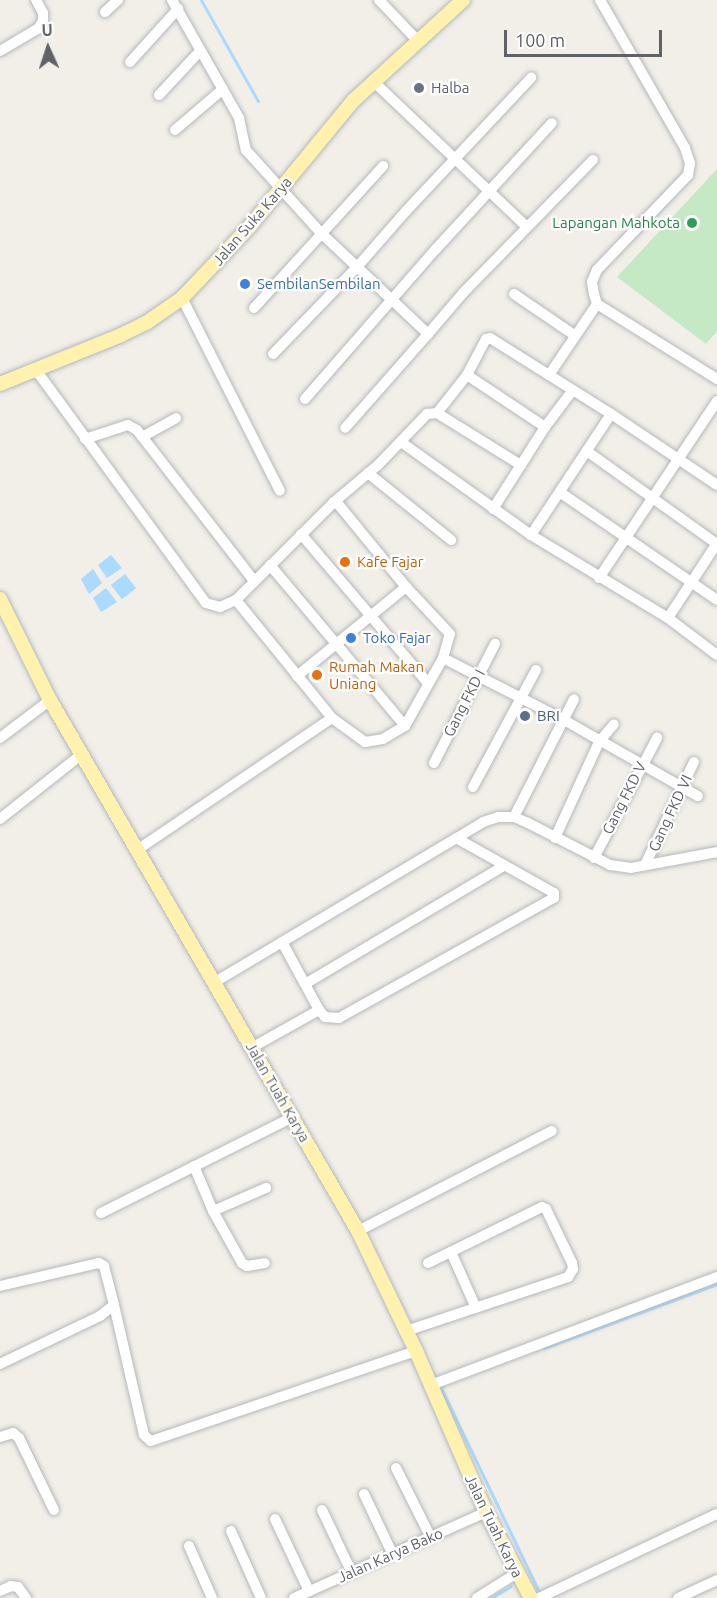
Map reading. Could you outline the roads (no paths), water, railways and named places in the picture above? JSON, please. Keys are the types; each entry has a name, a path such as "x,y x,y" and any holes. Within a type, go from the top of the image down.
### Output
{"main road":[{"name":"Jalan Suka Karya","path":"0,384 121,335 146,323 182,298 243,233 373,81 463,0"},
{"name":"Jalan Tuah Karya","path":"0,598 50,700 358,1231 431,1384 453,1442 531,1598"}],"street":[{"path":"0,51 39,28 43,20 43,13 36,0"},
{"path":"105,12 118,0"},
{"path":"379,0 417,40"},
{"path":"600,0 685,148 690,163 688,176 597,270 592,282 597,304 717,379"},
{"path":"130,62 175,5 243,125 246,150 321,232 428,334"},
{"path":"159,95 200,51"},
{"path":"273,354 358,266 531,78"},
{"path":"373,81 526,226"},
{"path":"175,130 224,88"},
{"path":"305,399 489,190 552,123"},
{"path":"345,428 463,293 593,160"},
{"path":"254,308 383,166"},
{"path":"513,294 574,335"},
{"path":"182,298 280,491"},
{"path":"549,375 597,304"},
{"path":"36,370 206,603 220,607 236,600 334,502 401,442 420,419 427,414 437,412 467,375 486,339 490,338 611,414 677,461 717,485"},
{"path":"467,375 545,427"},
{"path":"494,509 545,427 573,390"},
{"path":"598,578 717,401"},
{"path":"437,412 521,465"},
{"path":"531,535 561,493 611,414"},
{"path":"142,436 176,418"},
{"path":"85,439 128,425 142,436 254,582"},
{"path":"401,442 531,535 598,578 668,618 717,654"},
{"path":"588,452 717,543 668,618"},
{"path":"368,473 451,540"},
{"path":"561,493 717,600"},
{"path":"236,600 332,718 365,742 383,739 405,726 443,658 450,634 406,587 339,505 334,502"},
{"path":"301,534 428,683"},
{"path":"270,565 405,726"},
{"path":"297,676 337,646 406,587"},
{"name":"Gang FKD I","path":"434,763 495,644"},
{"path":"443,658 564,720 640,766 698,796"},
{"path":"473,788 536,670"},
{"path":"514,817 574,699"},
{"path":"0,738 50,700"},
{"path":"137,850 332,718"},
{"path":"555,838 599,742 614,724"},
{"name":"Gang FKD V","path":"594,858 640,766 657,738"},
{"path":"0,819 82,754"},
{"name":"Gang FKD VI","path":"645,865 694,762"},
{"path":"214,982 483,822 498,817 514,817 610,865 631,868 717,852"},
{"path":"282,942 319,1010 325,1017 339,1018 554,898 554,893 456,838"},
{"path":"305,984 504,866"},
{"path":"253,1047 319,1010"},
{"path":"101,1213 293,1118"},
{"path":"358,1231 552,1131"},
{"path":"195,1167 213,1211 242,1263 247,1266 265,1263"},
{"path":"213,1211 266,1188"},
{"path":"406,1331 572,1274 572,1263 546,1209 542,1207 428,1263"},
{"path":"451,1252 476,1308"},
{"path":"0,1286 99,1263 104,1266 144,1435 151,1441 416,1351"},
{"path":"431,1384 717,1277"},
{"path":"0,1363 100,1316 114,1305"},
{"path":"3,1434 19,1438 54,1510"},
{"path":"396,1468 430,1536"},
{"path":"364,1494 392,1553"},
{"path":"321,1510 351,1571"},
{"name":"Jalan Karya Bako","path":"294,1598 486,1512"},
{"path":"539,1598 717,1514"},
{"path":"275,1519 309,1591"},
{"path":"231,1532 261,1598"},
{"path":"189,1546 212,1598"},
{"path":"477,1598 517,1573"},
{"path":"678,1598 717,1580"},
{"path":"0,1592 11,1586 18,1587 26,1598"}],"water":[{"path":"111,555 122,568 107,578 98,565"},
{"path":"93,569 102,583 89,594 81,579"},
{"path":"125,574 136,588 122,599 111,585"},
{"path":"106,588 117,602 101,612 93,598"}],"waterway":[{"path":"201,0 258,101"},
{"path":"544,1348 717,1284"},
{"path":"442,1386 440,1386 538,1590"},
{"path":"491,1598 511,1586"}],"place":[{"name":"Halba","path":"419,88"},
{"name":"Lapangan Mahkota","path":"692,223"},
{"name":"SembilanSembilan","path":"245,284"},
{"name":"Kafe Fajar","path":"345,562"},
{"name":"Toko Fajar","path":"351,638"},
{"name":"Rumah Makan Uniang","path":"317,675"},
{"name":"BRI","path":"525,716"}]}
